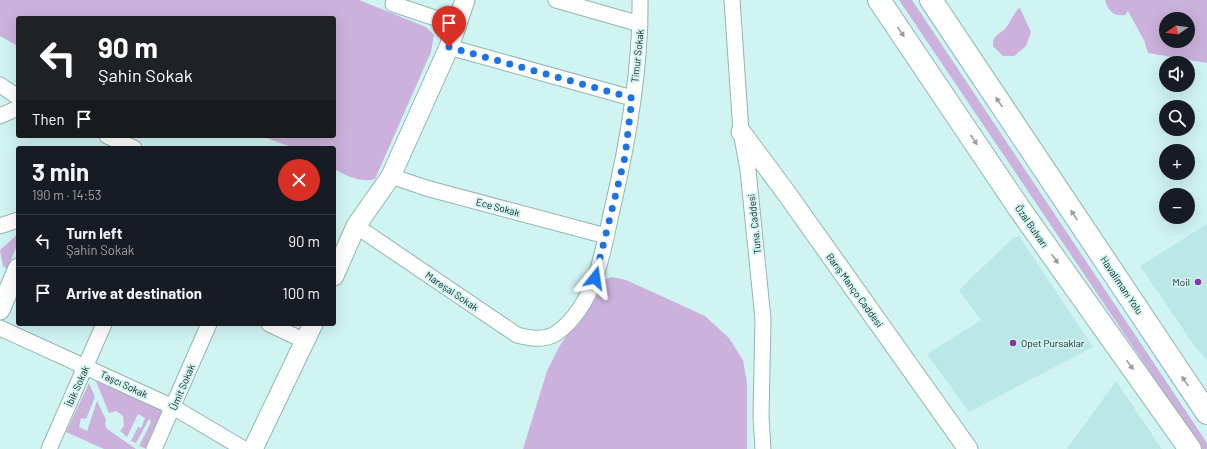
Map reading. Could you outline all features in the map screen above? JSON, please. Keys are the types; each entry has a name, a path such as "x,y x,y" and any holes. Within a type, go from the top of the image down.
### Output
{"highway":[{"name":"Özal Bulvarı","path":"879,0 1019,208 1190,449"},
{"name":"Havalimanı Yolu","path":"931,0 1207,413"},
{"path":"1159,404 1180,449"}],"street":[{"path":"336,266 339,250 391,176 449,47 465,0"},
{"path":"556,0 640,24"},
{"name":"Timur Sokak","path":"554,334 577,312 586,298 595,278 606,236 625,157 640,24 640,0"},
{"name":"Tuna. Caddesi","path":"732,0 741,132 748,170 763,319 763,449"},
{"path":"393,4 456,25"},
{"path":"449,47 632,98"},
{"path":"0,85 16,96"},
{"path":"0,116 16,109"},
{"name":"Barış Manço Caddesi","path":"741,132 787,194 968,449"},
{"path":"112,138 130,146"},
{"name":"Ece Sokak","path":"391,176 426,188 606,236"},
{"path":"0,226 16,221"},
{"name":"Mareşal Sokak","path":"356,226 517,334 537,339 554,334"},
{"path":"0,310 16,273"},
{"name":"İbik Sokak","path":"49,449 103,326"},
{"name":"Ümit Sokak","path":"154,449 208,326"},
{"path":"253,449 309,332 279,326"},
{"name":"Taşcı Sokak","path":"0,328 173,407 244,449"}],"shaded area":[{"path":"0,0 359,0 426,27 434,35 431,52 375,179 370,180 359,179 336,170 336,146 288,146 266,138 336,138 336,16 16,16 16,45 0,36"},
{"path":"899,0 912,0 1207,443 1207,449 1202,449"},
{"path":"1105,0 1207,0 1207,63 1195,61 1195,56 1166,56 1148,53 1144,40 1128,11 1125,15 1117,15 1109,10"},
{"path":"1020,8 1031,32 1026,46 1014,56 1003,56 993,46 993,40 1005,29 1016,11"},
{"path":"1207,224 1207,361 1194,345 1140,266"},
{"path":"16,236 16,248 7,269 3,266 0,250"},
{"path":"1019,236 1093,347 969,412 927,354 981,320 959,290 1013,238"},
{"path":"612,277 626,280 705,316 729,338 743,360 747,383 747,449 523,449 547,371 559,347 604,280"},
{"path":"95,379 159,406 162,411 162,416 147,449 139,446 151,422 149,419 136,443 131,441 138,427 141,428 145,418 138,414 127,437 120,431 124,426 123,416 116,411 109,413"},
{"path":"1116,381 1162,449 1067,449"},
{"path":"89,383 95,397 86,419 81,418 79,427 87,431 97,401 106,420 105,425 107,429 136,449 104,449 66,432"}],"place":[{"name":"Moil","path":"1198,282"},
{"name":"Opet Pursaklar","path":"1013,343"}],"route":[{"path":"449,47 632,98 625,157 595,278"}]}
